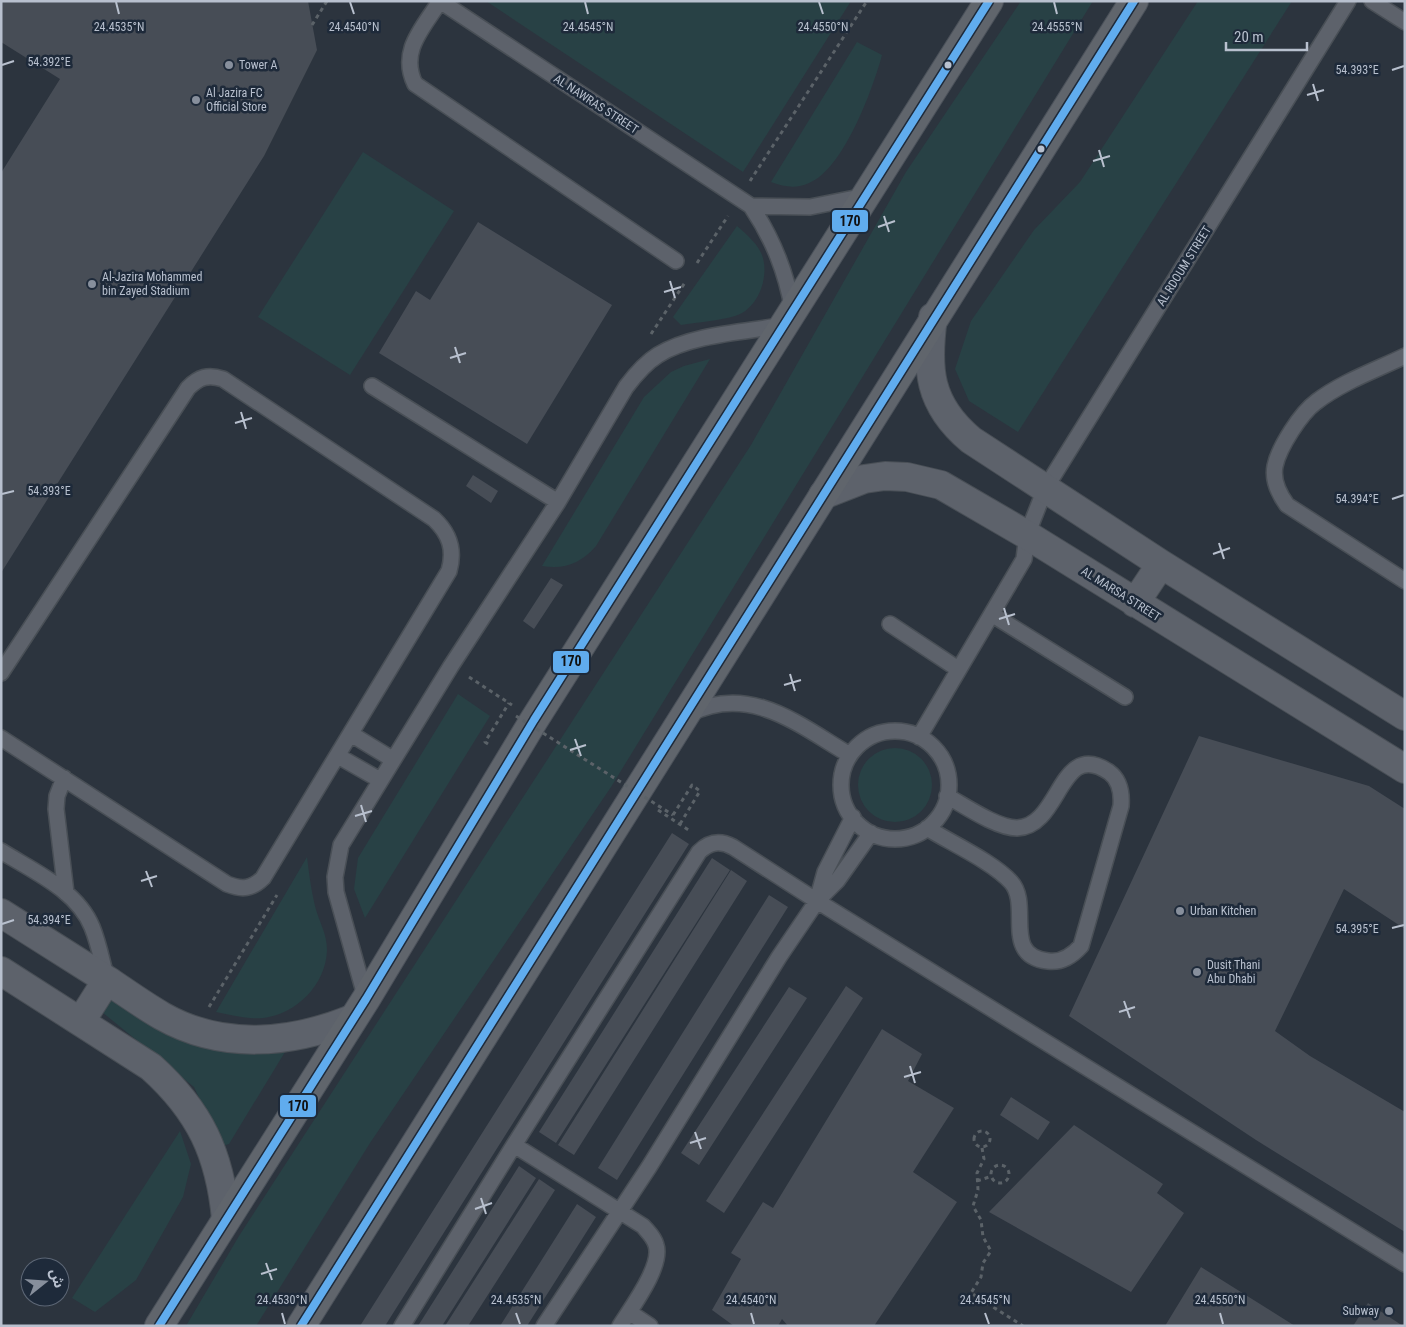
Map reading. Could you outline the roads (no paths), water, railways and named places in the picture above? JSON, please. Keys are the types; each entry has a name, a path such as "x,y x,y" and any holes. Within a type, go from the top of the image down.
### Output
{"main road":[{"path":"159,1326 359,1009 525,718 789,319 989,1"},
{"path":"301,1326 933,317 1134,1"}],"street":[{"path":"933,317 929,369 934,393 946,415 971,440 1161,564 1405,716"},
{"name":"AL MARSA STREET","path":"822,495 864,479 885,476 924,480 941,485 1027,535 1405,769"},
{"path":"1135,603 1161,564"},
{"path":"1,913 162,1016 208,1034 237,1040 296,1038 325,1030 359,1009"},
{"path":"1,971 151,1067 173,1087 191,1110 206,1135 217,1162 224,1190 226,1219"},
{"path":"82,1022 107,980"}],"lane":[{"name":"AL NAWRAS STREET","path":"440,1 750,206 767,230 779,256 788,284 789,319"},
{"path":"440,1 413,44 410,53 410,73 415,84 676,261"},
{"name":"AL RDOUM STREET","path":"919,737 958,669 993,615 1024,559 1027,535 1045,489 1348,1"},
{"path":"1372,1 1405,22"},
{"path":"750,206 810,207 868,195"},
{"path":"359,1009 339,908 335,877 341,845 392,759 558,502 626,387 640,370 658,355 677,346 789,319"},
{"path":"1405,356 1314,403 1298,422 1275,466 1277,487 1287,505 1405,581"},
{"path":"1,673 188,388 195,381 204,377 214,376 223,379 434,519 449,537 452,554 450,572 263,878 256,885 247,888 237,888 227,884 1,738"},
{"path":"372,386 558,502"},
{"path":"993,615 1125,697"},
{"path":"890,624 958,669"},
{"path":"683,717 702,707 724,702 745,702 766,707 786,717 850,755"},
{"path":"907,732 919,737 931,745 940,756 946,768 949,782 943,809 927,828 914,836 898,839 883,837 863,829 845,806 841,788 843,771 850,755 864,741 881,733 907,732"},
{"path":"351,734 392,759"},
{"path":"338,756 380,780"},
{"path":"927,828 1001,872 1013,884 1020,899 1020,938 1025,948 1033,956 1042,960 1064,960 1074,954 1081,946 1122,806 1122,794 1119,783 1112,774 1103,768 1092,765 1080,767 1070,772 1044,816 1032,824 1018,828 1003,825 947,796"},
{"path":"64,778 57,796 56,809 66,892"},
{"path":"817,901 824,872 853,818"},
{"path":"544,1326 649,1167 779,957 817,901 837,881 871,832"},
{"path":"402,1326 699,852 710,844 718,842 733,847 817,901 1405,1264"},
{"path":"1,851 66,892 77,902 92,926 107,980"},
{"path":"514,1145 643,1226 652,1235 657,1247 657,1259 620,1326"},
{"path":"629,1312 650,1326"}],"place":[{"name":"Tower A","path":"229,65"},
{"name":"Al Jazira FC Official Store","path":"196,100"},
{"name":"Al-Jazira Mohammed bin Zayed Stadium","path":"92,284"},
{"name":"Urban Kitchen","path":"1180,911"},
{"name":"Dusit Thani Abu Dhabi","path":"1197,972"},
{"name":"Subway","path":"1389,1311"}]}
